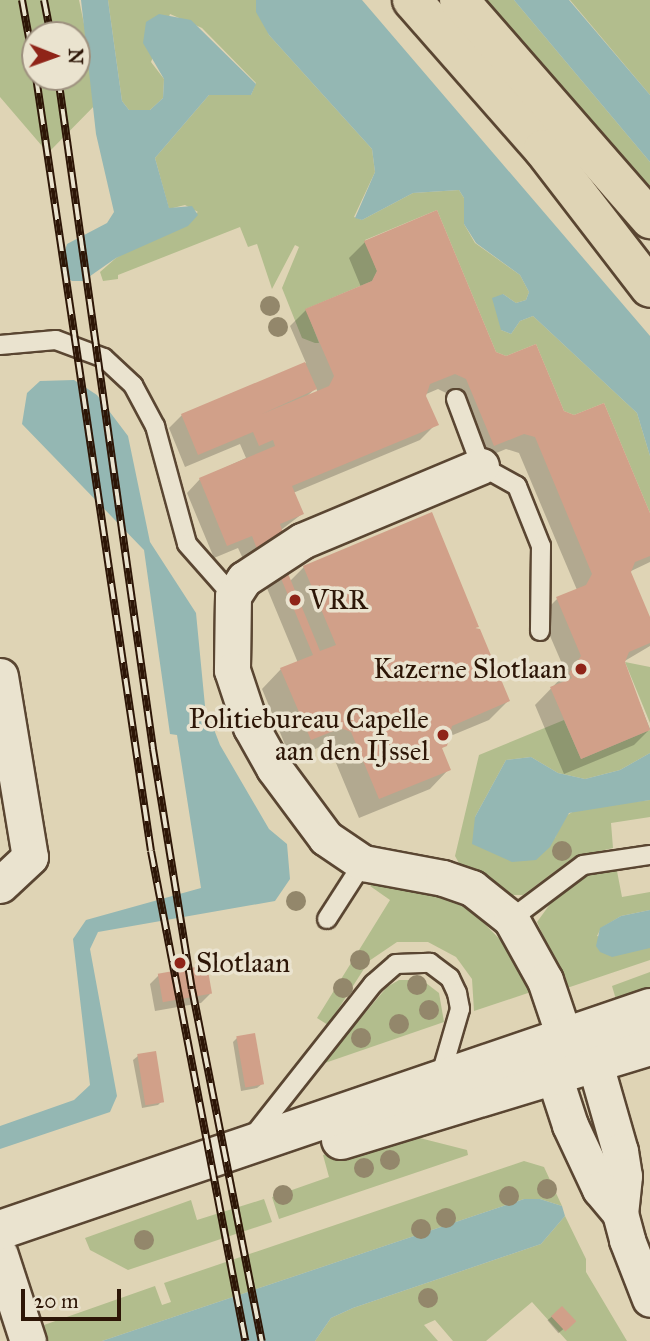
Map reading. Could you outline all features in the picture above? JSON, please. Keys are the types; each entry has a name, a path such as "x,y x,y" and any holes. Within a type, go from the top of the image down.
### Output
{"main road":[{"path":"412,0 542,149 650,288"},
{"path":"459,0 650,219"}],"street":[{"path":"481,466 302,541 244,579 233,596 232,670 251,727 298,805 326,838 363,863 443,878 472,888 511,919 545,980 564,1036 595,1063 620,1151 624,1176 620,1213"},
{"path":"0,676 30,857 0,886"},
{"path":"0,1249 433,1097 564,1036 650,1008"},
{"path":"564,1036 554,1076 587,1164 620,1213 650,1299"},
{"path":"0,1249 245,1145 433,1097 554,1076 650,1046"},
{"path":"0,1249 28,1341"}],"lane":[{"path":"0,345 55,340 104,358 133,385 155,426 187,544 233,596"},
{"path":"456,399 481,466 517,486 541,546 540,631"},
{"path":"511,919 583,865 650,855"},
{"path":"327,919 363,863"},
{"path":"245,1145 373,984 396,964 430,963 450,978 457,993 460,1009 433,1097"}],"green space":[{"path":"0,0 79,0 83,21 21,21 21,91 91,91 91,57 100,100 48,153 0,97"},
{"path":"108,0 256,0 269,35 372,149 375,172 354,217 362,220 413,193 459,190 464,198 464,224 475,243 520,275 529,292 526,300 516,303 503,294 501,330 511,334 520,321 533,316 637,413 650,456 650,513 604,403 574,415 564,411 536,344 506,356 496,352 437,210 365,240 377,271 372,281 306,309 319,343 302,338 282,288 299,247 295,245 272,289 257,244 248,247 240,227 118,275 118,279 103,281 100,272 116,258 198,212 185,205 169,209 155,158 209,95 251,95 256,83 202,28 170,14 151,62 164,79 163,98 150,110 129,110 122,101"},
{"path":"472,0 514,0 650,162 650,191"},
{"path":"570,0 650,0 650,95"},
{"path":"625,662 650,667 650,723"},
{"path":"564,720 581,759 650,730 650,753 620,770 585,779 558,773 531,757 506,760 475,817 555,838 564,817 579,808 650,800 650,817 611,823 613,848 574,857 523,895 509,895 460,865 455,856 479,755"},
{"path":"617,871 622,897 650,892 650,910 621,916 601,928 597,936 650,948 650,960 567,988 537,922 553,900 586,875"},
{"path":"375,882 438,893 473,912 517,957 531,992 474,1011 472,979 456,957 428,942 397,942 369,961 328,1025 317,1018 390,900 370,886"},
{"path":"650,972 650,991 617,1003 612,986"},
{"path":"399,980 422,980 439,993 444,1022 322,1064 387,987"},
{"path":"396,1132 467,1150 468,1155 279,1219 272,1197 329,1177 323,1155"},
{"path":"524,1161 544,1167 562,1206 540,1199 524,1199 102,1341 48,1341 44,1325 155,1286 162,1305 171,1302 164,1283"},
{"path":"264,1199 272,1222 128,1270 90,1250 85,1238 191,1200 197,1220"},
{"path":"565,1216 586,1259 586,1272 627,1341 567,1341 532,1302 486,1341 453,1341 435,1320 424,1325 438,1341 315,1341 331,1318 353,1308 541,1244"}],"water":[{"path":"81,0 108,0 122,101 129,110 150,110 163,98 164,79 143,43 146,22 159,14 191,20 256,84 251,95 209,95 155,158 169,208 192,206 198,215 188,226 116,258 83,281 72,281 62,274 61,264 67,244 107,223 114,212 96,134 91,89 91,21 83,21"},
{"path":"256,0 362,0 650,336 650,456 637,413 533,316 520,321 511,334 501,330 492,298 503,294 516,303 526,300 529,292 520,275 476,243 464,224 464,198 459,190 413,193 362,220 355,218 375,172 372,149 269,35 256,12"},
{"path":"514,0 569,0 650,95 650,162"},
{"path":"74,380 97,395 128,436 150,542 196,613 205,706 220,745 269,829 287,844 290,879 275,901 98,932 90,949 117,1096 110,1112 0,1149 0,1126 74,1100 90,1085 73,939 86,920 201,888 177,735 170,734 144,550 22,424 27,393 40,381"},
{"path":"650,753 650,800 569,813 550,847 536,860 512,862 472,844 475,817 506,760 531,757 558,773 585,779 620,770"},
{"path":"650,910 650,948 612,957 600,952 596,946 600,928 621,916"},
{"path":"524,1199 540,1199 562,1206 565,1216 541,1244 353,1308 331,1318 315,1341 102,1341"}],"building":[{"path":"437,210 496,352 506,356 536,344 564,411 574,415 604,403 650,513 650,556 635,562 631,572 650,617 650,643 629,652 625,662 650,730 581,759 550,687 572,678 569,673 581,656 556,597 586,585 592,574 535,437 524,434 494,446 466,379 455,374 430,384 426,396 439,425 292,486 304,514 280,524 285,538 275,542 320,651 336,645 303,566 432,512 479,627 475,628 480,629 510,701 452,726 447,746 442,748 451,770 379,799 351,732 341,728 311,740 280,668 313,655 267,545 257,549 252,536 227,546 199,478 275,446 273,440 259,446 253,432 198,455 181,414 305,362 317,389 262,414 329,386 334,376 305,309 372,281 377,271 364,241"},
{"path":"207,965 212,994 163,1002 158,974"},
{"path":"255,1033 264,1084 245,1088 236,1036"},
{"path":"156,1051 164,1102 145,1105 137,1054"},
{"path":"562,1306 576,1321 565,1332 551,1316"}],"railway":[{"path":"22,0 26,21"},
{"path":"44,0 48,21"},
{"path":"38,91 151,851 245,1341"},
{"path":"60,91 153,749 192,989 262,1341"}],"place":[{"name":"VRR","path":"295,600"},
{"name":"Kazerne Slotlaan","path":"581,669"},
{"name":"Politiebureau Capelle aan den IJssel","path":"443,735"},
{"name":"Slotlaan","path":"180,963"}]}
